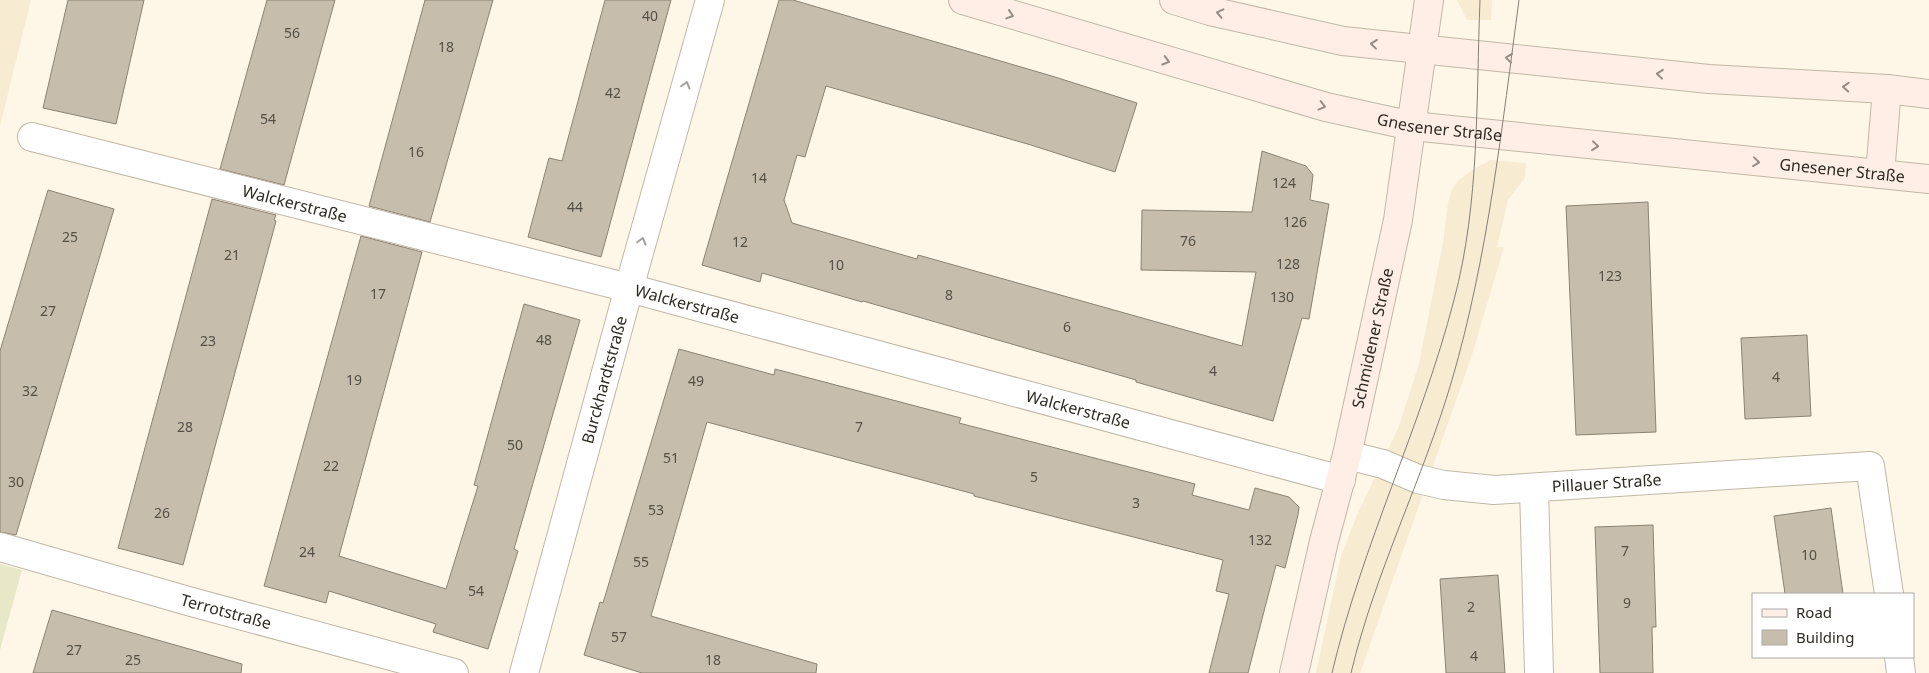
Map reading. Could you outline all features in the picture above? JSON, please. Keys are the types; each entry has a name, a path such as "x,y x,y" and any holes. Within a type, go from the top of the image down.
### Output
{"main road":[{"name":"Gnesener Straße","path":"963,0 1326,108 1412,126 1929,179"},
{"path":"1174,0 1210,11 1343,41 1708,79 1887,89 1929,94"},
{"name":"Schmidener Straße","path":"1294,673 1324,541 1344,468 1398,220 1429,0"},
{"path":"1880,174 1887,89"}],"street":[{"name":"Burckhardtstraße","path":"524,673 710,0"},
{"name":"Walckerstraße","path":"32,137 1344,468"},
{"name":"Pillauer Straße","path":"1344,468 1383,464 1418,479 1444,485 1494,490 1870,466 1889,593"},
{"path":"1534,488 1539,673"},
{"name":"Terrotstraße","path":"0,547 188,601 454,673"},
{"path":"1898,658 1901,673"}],"shaded area":[{"path":"0,0 31,0 0,126"},
{"path":"1457,0 1492,0 1491,20 1467,20"},
{"path":"1491,160 1526,163 1525,178 1508,200 1497,247 1504,247 1471,358 1360,673 1316,673 1341,556 1357,515 1399,426 1419,364 1443,243 1451,191 1458,181 1472,170"}],"green space":[{"path":"0,564 22,570 0,650"}],"building":[{"path":"68,0 144,0 116,124 43,108"},
{"path":"267,0 335,0 284,185 220,169"},
{"path":"425,0 493,0 430,222 369,206"},
{"path":"605,0 671,0 601,257 528,237 549,158 562,161"},
{"path":"779,0 793,0 1137,103 1115,172 1031,145 826,86 805,157 797,155 784,200 792,223 917,259 918,255 1242,346 1256,272 1141,270 1142,210 1252,212 1262,151 1306,166 1313,175 1310,200 1329,204 1309,319 1302,318 1273,421 762,273 760,282 702,265"},
{"path":"48,190 114,209 16,535 0,532 0,351"},
{"path":"212,199 276,215 274,220 276,221 183,565 118,548"},
{"path":"1648,202 1656,432 1576,435 1566,206"},
{"path":"361,236 422,252 339,556 446,589 478,486 474,485 524,304 580,320 514,549 518,551 488,649 433,632 436,624 329,591 326,603 264,586"},
{"path":"1807,335 1811,416 1745,419 1741,338"},
{"path":"679,349 774,375 775,369 961,418 959,423 1195,484 1192,495 1249,510 1255,488 1289,497 1299,507 1298,515 1285,568 1276,565 1248,673 1209,673 1229,594 1216,591 1223,560 974,496 974,494 707,422 651,616 817,664 816,673 642,673 584,655 600,602 603,603"},
{"path":"1831,508 1843,593 1785,593 1774,516"},
{"path":"1653,525 1656,627 1652,627 1653,673 1600,673 1595,527"},
{"path":"1498,575 1505,673 1446,673 1440,579"},
{"path":"52,610 242,664 241,673 33,673"}],"tram line":[{"path":"1332,673 1359,579 1425,394 1454,300 1462,263 1473,188 1480,0"},
{"path":"1351,673 1373,599 1440,417 1465,333 1493,191 1519,0"}]}
